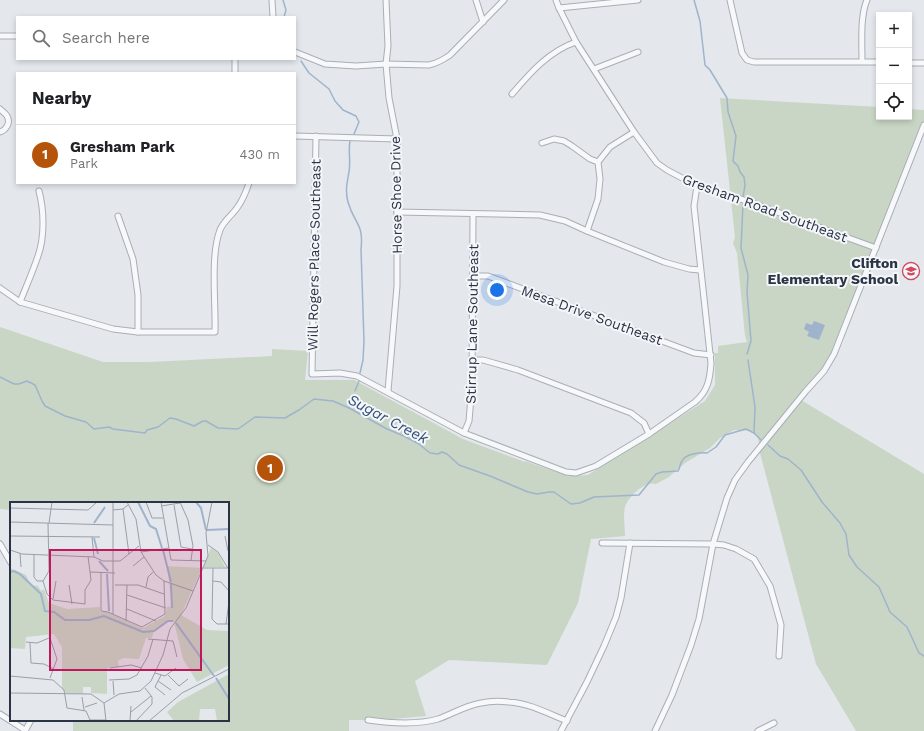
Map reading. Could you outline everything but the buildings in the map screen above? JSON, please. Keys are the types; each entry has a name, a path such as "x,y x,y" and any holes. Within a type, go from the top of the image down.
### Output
{"street":[{"path":"272,0 273,16"},
{"name":"Horse Shoe Drive","path":"386,0 388,46 386,64 389,98 397,139 397,286 388,391"},
{"path":"476,0 483,22"},
{"path":"296,52 325,64 356,66 386,64 429,65 441,62 504,0"},
{"name":"Gresham Road Southeast","path":"556,0 558,8 576,42 634,132 657,163 697,186 747,201 876,248"},
{"path":"558,8 638,0"},
{"path":"730,0 742,53 747,60 754,62 876,62"},
{"path":"862,61 863,15 866,0"},
{"path":"0,36 16,36"},
{"path":"512,94 525,78 548,57 564,46 576,42"},
{"path":"594,70 638,52"},
{"path":"235,60 235,72"},
{"path":"912,63 924,63"},
{"path":"0,109 7,116 8,121 8,127 4,131 0,132"},
{"path":"655,731 672,695 691,645 699,619 713,544 727,498 735,480 824,371 834,354 924,125"},
{"path":"587,232 598,199 600,179 598,162 610,147 634,132"},
{"path":"296,136 397,139"},
{"name":"Will Rogers Place Southeast","path":"316,136 312,374 340,373 357,376 388,391"},
{"path":"542,143 554,139 564,141 590,159 598,162"},
{"path":"0,288 7,295 20,302 114,329 138,332 215,332 216,245 220,229 246,194 249,184"},
{"path":"388,391 464,433 566,472 576,473 596,466 649,434 701,397 706,391 710,378 711,355 700,270 694,206 697,186"},
{"path":"20,302 39,254 42,230 42,202 39,191"},
{"path":"397,212 540,215 565,221 587,232 664,262 689,270 700,270"},
{"name":"Stirrup Lane Southeast","path":"464,433 469,421 470,410 472,360 473,214"},
{"path":"118,216 133,259 138,295 138,332"},
{"name":"Mesa Drive Southeast","path":"473,276 488,276 694,353 711,355"},
{"path":"472,360 495,362 631,413 644,423 649,434"},
{"path":"602,543 724,545 736,549 754,559 770,586 780,626 779,656"},
{"path":"561,731 601,653 616,617 621,598 630,543"},
{"path":"0,544 10,561"},
{"path":"368,720 393,723 429,721 480,703 495,701 528,705 567,721"},
{"path":"0,714 10,721"},
{"path":"10,721 25,731 31,721"},
{"path":"758,731 774,723"}],"green space":[{"path":"720,98 876,107 876,120 912,120 912,109 924,110 924,129 831,362 801,400 924,474 924,731 856,731 816,664 760,453 758,437 753,431 734,430 720,438 710,448 685,463 669,477 656,484 647,484 633,494 625,507 625,536 591,539 578,603 547,665 449,660 415,681 426,716 381,720 349,720 349,731 73,731 73,721 229,721 229,502 10,502 10,510 0,509 0,327 103,362 150,362 272,356 272,349 308,351 305,380 354,380 463,439 568,476 588,475 705,401 715,385 715,353 718,353 718,346 747,342 745,336 737,253 733,243 735,237"}],"water":[{"path":"814,321 825,325 819,340 807,336 809,332 804,329 806,323 812,325"}],"waterway":[{"path":"283,0 286,10 284,16"},
{"path":"694,0 700,21 705,65 710,70 727,98 728,112 736,136 733,161 738,166 744,177 745,185 743,197"},
{"path":"301,61 309,73 329,89 335,101 343,110 356,116 359,122 354,134"},
{"path":"350,141 350,168 347,183 347,194 350,209 360,229 362,240 364,341 363,360 360,373"},
{"path":"743,204 741,248 748,275 747,292 751,341 747,354"},
{"path":"748,360 755,407 754,433"},
{"name":"Sugar Creek","path":"0,377 14,384 27,381 35,385 45,406 65,416 86,422 94,429 109,427 113,429 145,433 147,430 158,427 170,418 194,426 206,421 218,428 238,429 255,417 285,418 314,399 333,401 419,444 430,453 438,454 442,452 447,454 459,465 528,492 537,494 554,492 571,504 580,503 594,497 639,495 656,474 678,471 682,461 686,457 697,453 707,453 716,447 725,435 746,429 754,433 761,440"},
{"path":"355,391 359,381"},
{"path":"349,408 353,396"},
{"name":"Sugar Creek","path":"768,445 780,456 788,459 801,470 822,502 840,523 846,534 849,555 857,567 879,587 890,612 907,627 919,653 924,656"}],"place":[{"name":"Clifton Elementary School","path":"911,271"},
{"name":"Gresham Park","path":"270,468"}]}
